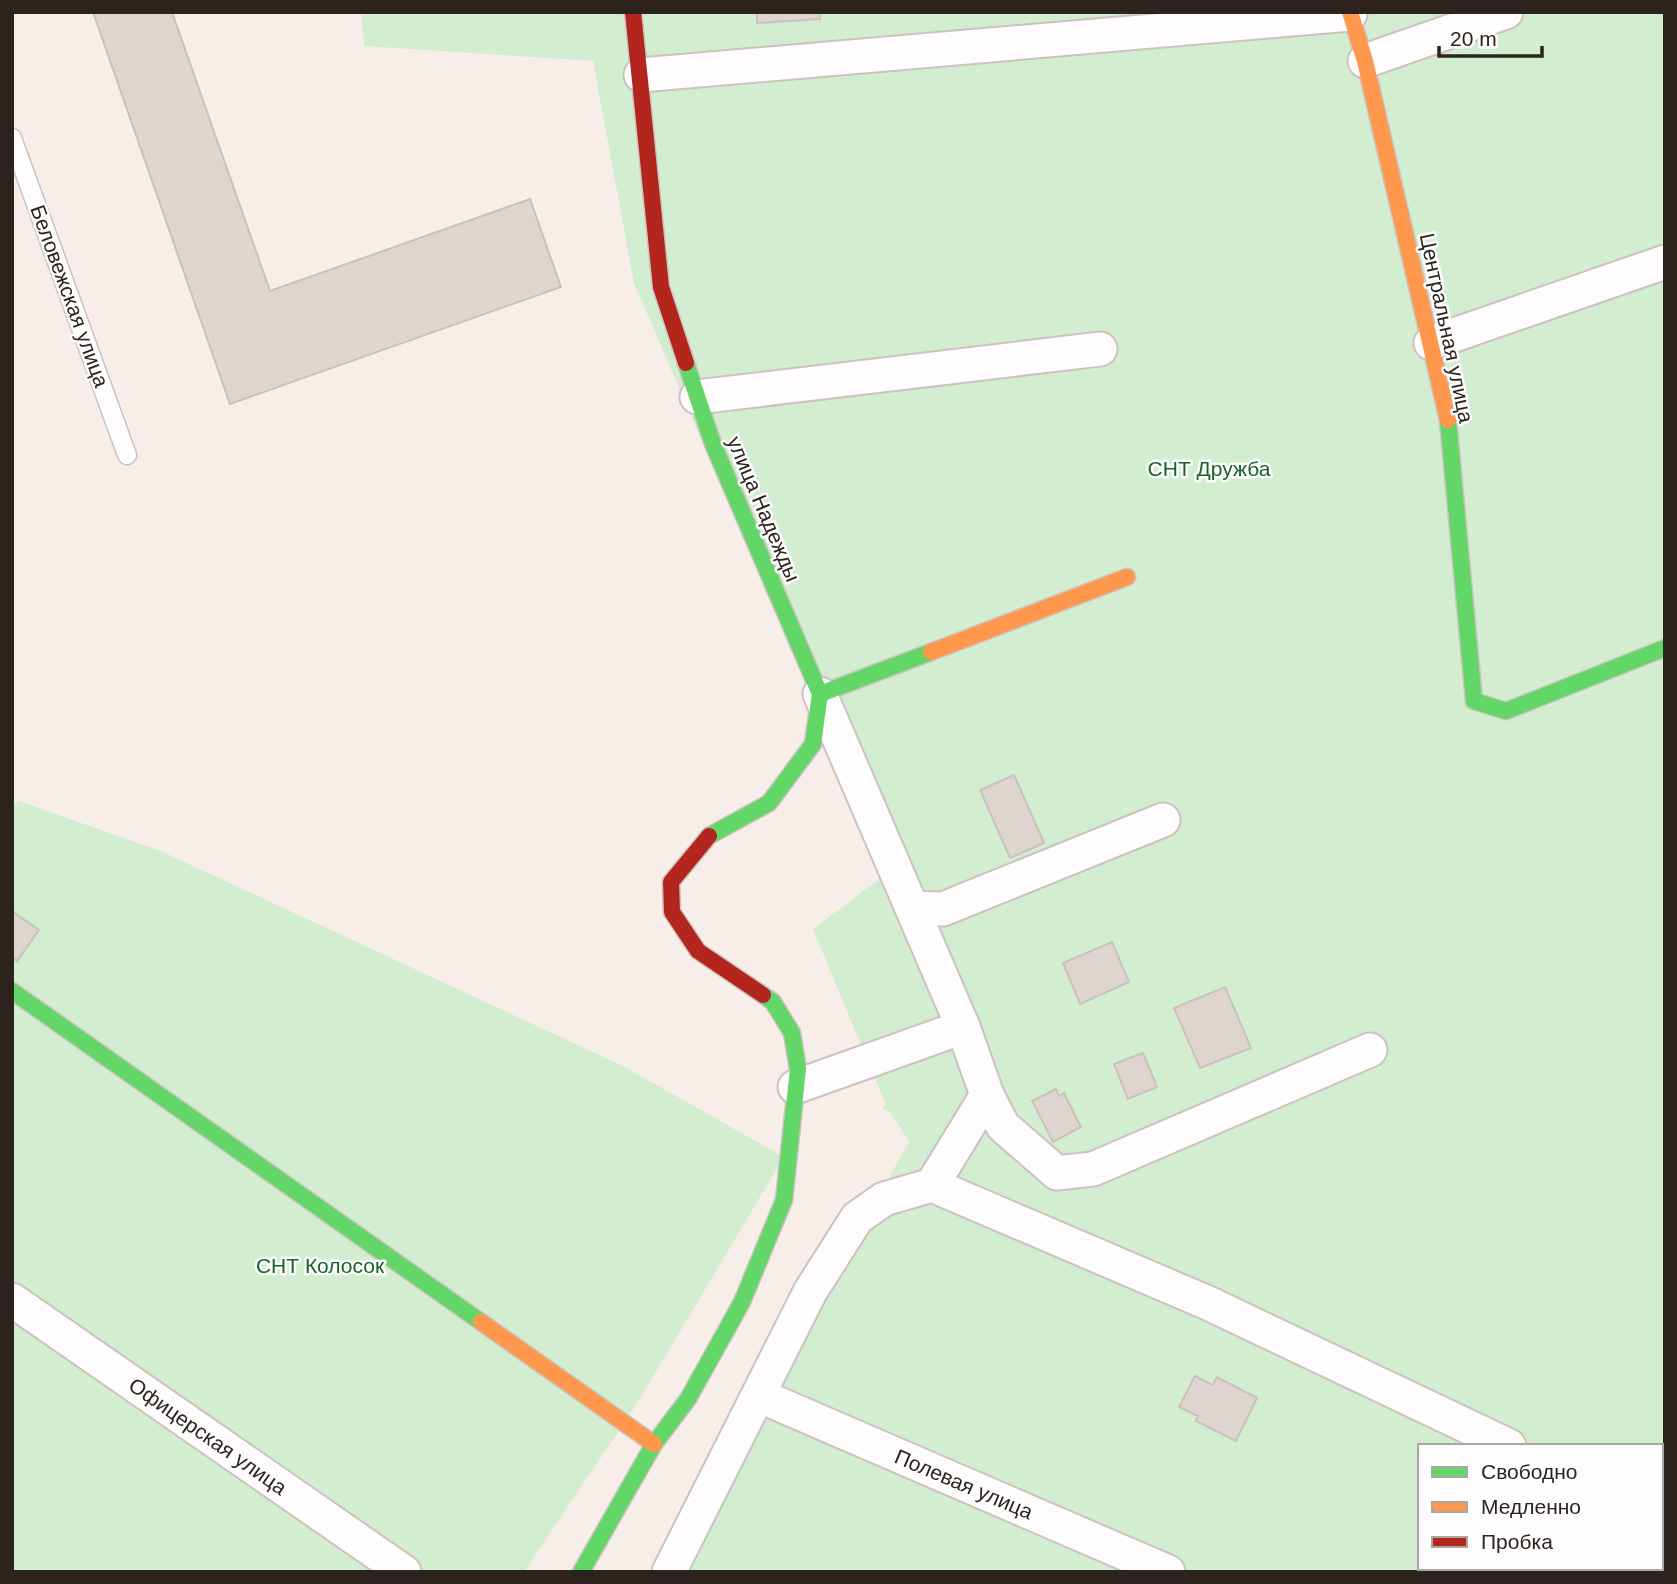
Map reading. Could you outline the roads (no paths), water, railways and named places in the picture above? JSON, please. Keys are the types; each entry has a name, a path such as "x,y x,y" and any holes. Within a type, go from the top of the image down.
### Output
{"street":[{"name":"улица Надежды","path":"634,12 661,287 713,444 820,694"},
{"path":"1365,61 1506,12"},
{"path":"641,75 1350,13"},
{"name":"Центральная улица","path":"1350,13 1365,61 1447,414 1474,701 1506,711 1665,648"},
{"path":"1431,343 1665,262"},
{"path":"698,397 1100,349"},
{"path":"820,694 1127,577"},
{"path":"820,694 963,1027 986,1095 1003,1126 1057,1173 1093,1168 1370,1050"},
{"path":"581,1572 654,1444 688,1399 742,1302 784,1200 798,1069 792,1033 774,1002 698,951 672,912 671,882 704,838 769,803 813,744 820,694"},
{"path":"912,908 943,909 1163,820"},
{"path":"12,991 654,1444"},
{"path":"795,1087 963,1027"},
{"path":"932,1185 986,1095"},
{"path":"669,1572 760,1396 810,1292 856,1217 884,1199 932,1185 1208,1303 1505,1444"},
{"name":"Офицерская улица","path":"12,1300 404,1572"},
{"name":"Полевая улица","path":"760,1396 1168,1572"}],"lane":[{"name":"Беловежская улица","path":"12,138 127,455"}],"park label":[{"name":"СНТ Дружба","path":"1209,468"},
{"name":"СНТ Колосок","path":"320,1265"}]}
